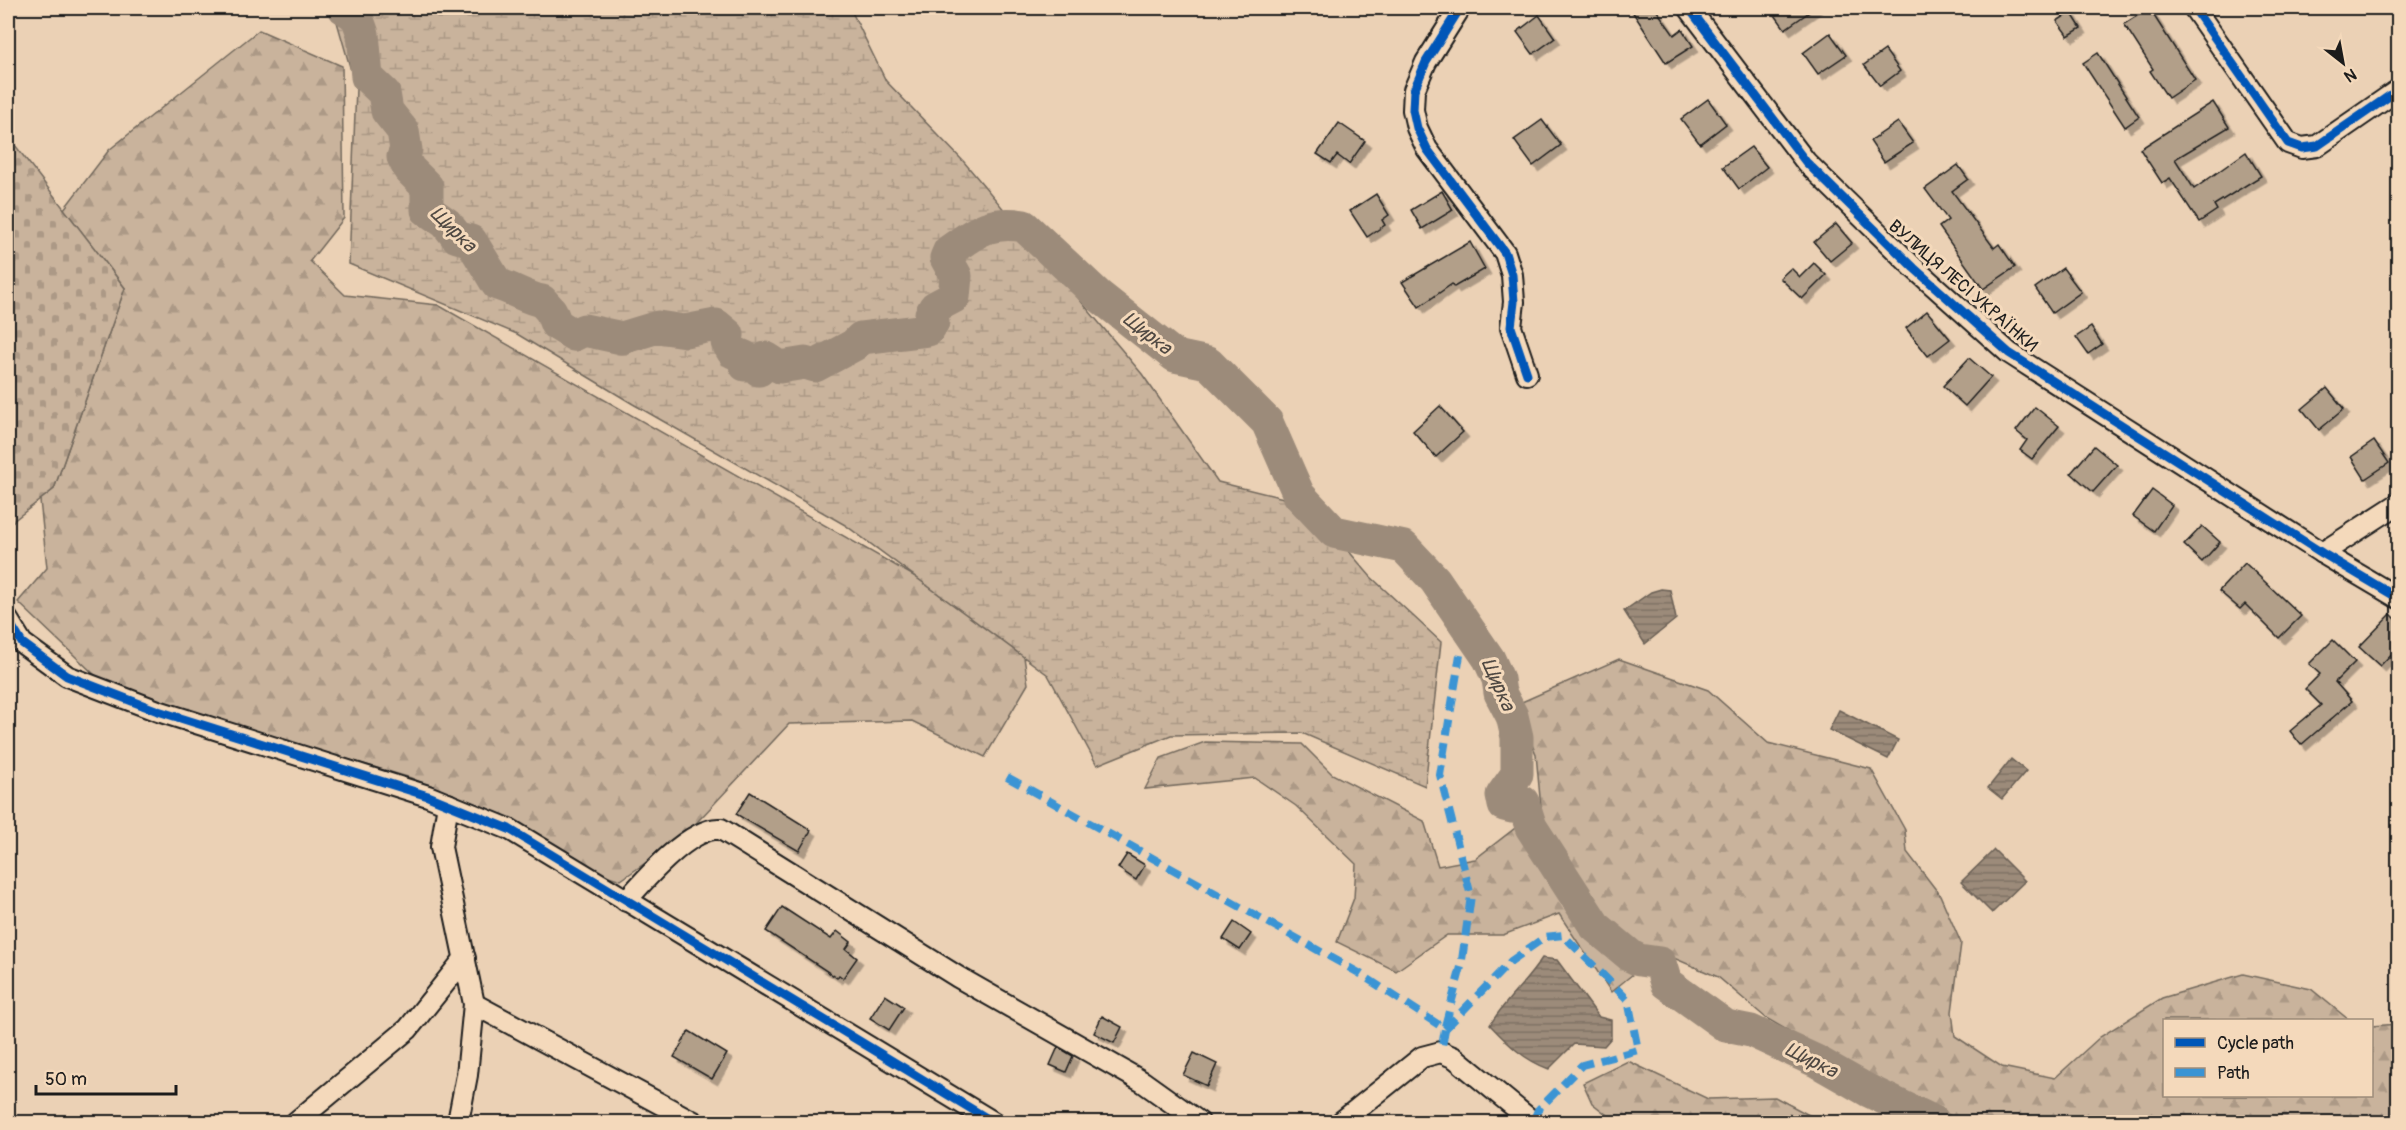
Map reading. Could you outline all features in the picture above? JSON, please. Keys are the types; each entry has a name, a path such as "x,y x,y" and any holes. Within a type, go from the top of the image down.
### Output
{"street":[{"path":"1460,8 1426,62 1414,90 1413,110 1417,128 1427,149 1505,253 1512,275 1514,302 1511,327 1527,374"},
{"name":"ВУЛИЦЯ ЛЕСІ УКРАЇНКИ","path":"1689,8 1806,162 1914,268 2009,353 2322,553 2398,597"},
{"path":"2194,8 2288,142 2302,148 2317,146 2398,90"},
{"path":"2322,553 2398,504"},
{"path":"8,620 22,643 67,676 158,711 448,804 509,829 993,1122"},
{"path":"448,804 441,847 474,1004 467,1075 458,1122"},
{"path":"626,901 650,873 690,841 711,828 721,829 968,983 1143,1082 1199,1122"},
{"path":"296,1122 408,1029 465,958"},
{"path":"474,1004 694,1122"},
{"path":"1341,1122 1422,1058 1441,1052 1455,1058 1533,1122"}],"green space":[{"path":"333,8 850,8 886,81 964,162 1142,374 1218,482 1308,504 1371,577 1441,642 1425,786 1302,733 1171,735 1097,765 1048,675 845,525 633,404 517,334 349,264 356,88"},
{"path":"259,30 342,66 344,218 310,261 345,295 438,305 1021,637 1028,684 985,757 912,721 789,724 685,835 621,880 599,873 533,833 411,778 262,734 177,712 96,676 18,602 47,568 40,500 54,489 125,288 64,209 109,150"},
{"path":"8,136 125,288 54,489 8,525"},
{"path":"1619,659 1708,690 1768,743 1871,769 1905,830 1907,852 1940,895 1961,943 1952,1012 1955,1036 2002,1067 2055,1078 2100,1037 2162,998 2243,974 2311,989 2348,1019 2163,1019 2163,1097 2373,1097 2373,1026 2398,1024 2398,1122 1964,1122 1872,1079 1766,1018 1718,977 1660,952 1611,992 1559,914 1503,935 1447,935 1396,971 1337,942 1354,898 1356,864 1296,806 1255,778 1145,789 1161,758 1205,742 1302,744 1332,774 1424,821 1438,866 1475,859 1541,808 1536,754 1515,705"},
{"path":"1628,1061 1708,1099 1775,1097 1822,1122 1616,1122 1592,1103 1583,1083"}],"shaded area":[{"path":"1661,589 1670,590 1676,619 1645,644 1624,611 1651,592"},
{"path":"1839,710 1898,740 1888,759 1829,730"},
{"path":"2011,759 2026,771 2002,799 1988,788"},
{"path":"1994,850 2025,881 1992,913 1961,882"},
{"path":"1542,958 1557,960 1599,1017 1611,1020 1611,1038 1604,1046 1574,1044 1549,1069 1524,1056 1490,1025"}],"building":[{"path":"1630,8 1655,8 1674,35 1682,29 1693,46 1666,63"},
{"path":"1770,8 1815,8 1785,29"},
{"path":"2149,8 2195,80 2168,98 2150,71 2153,69 2124,24"},
{"path":"2071,12 2081,28 2068,36 2057,21"},
{"path":"1539,15 1555,38 1533,54 1517,32"},
{"path":"1830,33 1846,55 1818,74 1803,53"},
{"path":"1885,50 1900,71 1880,86 1864,65"},
{"path":"2098,53 2139,117 2125,127 2083,63"},
{"path":"1708,99 1726,124 1700,144 1681,119"},
{"path":"2213,102 2229,127 2175,159 2194,189 2246,152 2261,176 2214,205 2217,210 2199,222 2170,178 2162,183 2140,149"},
{"path":"1542,120 1561,145 1533,166 1514,140"},
{"path":"1898,122 1913,143 1884,162 1870,141"},
{"path":"1339,123 1365,141 1349,164 1337,155 1331,163 1317,154"},
{"path":"1751,147 1767,167 1739,189 1723,167"},
{"path":"1958,165 1968,179 1952,191 1994,248 1999,244 2015,267 1983,289 1939,227 1948,220 1925,189"},
{"path":"1442,191 1453,210 1422,229 1411,210"},
{"path":"1376,194 1389,215 1382,220 1385,225 1367,237 1350,211"},
{"path":"1836,224 1852,243 1830,261 1814,242"},
{"path":"1470,242 1485,269 1454,287 1452,284 1419,307 1402,282"},
{"path":"1814,263 1826,275 1802,299 1780,278 1791,268 1800,277"},
{"path":"2063,268 2081,292 2052,313 2035,288"},
{"path":"1927,311 1950,339 1928,356 1906,328"},
{"path":"2091,327 2102,344 2088,354 2076,337"},
{"path":"1969,358 1991,377 1965,406 1943,386"},
{"path":"2327,388 2344,409 2319,430 2302,409"},
{"path":"1440,406 1463,432 1436,457 1413,431"},
{"path":"2035,407 2059,426 2032,459 2020,450 2027,440 2016,431"},
{"path":"2374,441 2389,463 2365,479 2351,457"},
{"path":"2094,446 2117,465 2093,492 2071,473"},
{"path":"2152,490 2172,505 2154,531 2133,516"},
{"path":"2202,526 2220,542 2202,562 2184,545"},
{"path":"2245,563 2301,616 2279,638 2245,604 2240,609 2219,591"},
{"path":"2391,614 2398,621 2398,647 2380,666 2359,647"},
{"path":"2333,640 2355,662 2335,682 2352,701 2301,745 2290,731 2321,705 2305,689 2320,674 2309,664"},
{"path":"750,792 811,830 799,851 736,814"},
{"path":"1127,854 1145,865 1136,880 1118,868"},
{"path":"782,907 831,939 837,931 851,942 846,949 857,958 843,978 839,975 837,978 766,931"},
{"path":"1234,922 1251,934 1240,950 1223,939"},
{"path":"885,995 904,1007 889,1030 870,1018"},
{"path":"1102,1016 1122,1027 1114,1043 1094,1033"},
{"path":"689,1031 727,1054 712,1079 674,1057"},
{"path":"1058,1047 1073,1056 1066,1072 1050,1065"},
{"path":"1194,1053 1217,1064 1207,1086 1183,1075"}],"waterway":[{"name":"Щирка","path":"344,8 357,17 363,34 367,77 384,93 387,111 403,131 406,150 403,157 409,169 427,187 427,210 446,223 457,237 471,241 497,284 542,301 551,311 556,324 574,335 584,330 622,338 658,327 685,331 716,325 728,335 727,342 733,352 745,357 745,365 755,365 759,370 766,358 780,367 805,363 815,366 854,345 861,338 928,330 933,322 931,314 935,307 954,297 956,276 946,258 949,251 975,234 991,227 1024,226 1099,296 1175,356 1208,363 1267,422 1299,495 1334,532 1404,547 1435,580 1489,659 1498,679 1500,693 1512,716 1517,737 1517,774 1502,795 1504,805 1512,807 1523,802 1531,827 1595,926 1631,956 1639,960 1660,963 1666,983 1726,1026 1751,1031 1816,1061 1867,1090 1934,1122"}],"marked path":[{"path":"1445,1026 1461,967 1471,896 1440,775 1460,655"},
{"path":"1007,777 1359,973 1445,1029 1441,1052"},
{"path":"1445,1029 1511,961 1545,937 1563,935 1628,1000 1638,1050 1582,1065 1538,1110 1533,1122"}],"cycle path":[{"path":"1460,8 1426,62 1414,90 1413,110 1417,128 1427,149 1505,253 1512,275 1514,302 1511,327 1527,374"},
{"path":"1689,8 1806,162 1914,268 2009,353 2322,553 2398,598"},
{"path":"2194,8 2288,143 2302,148 2317,146 2398,90"},
{"path":"8,620 22,643 67,676 158,711 428,796 509,829 993,1122"}]}
